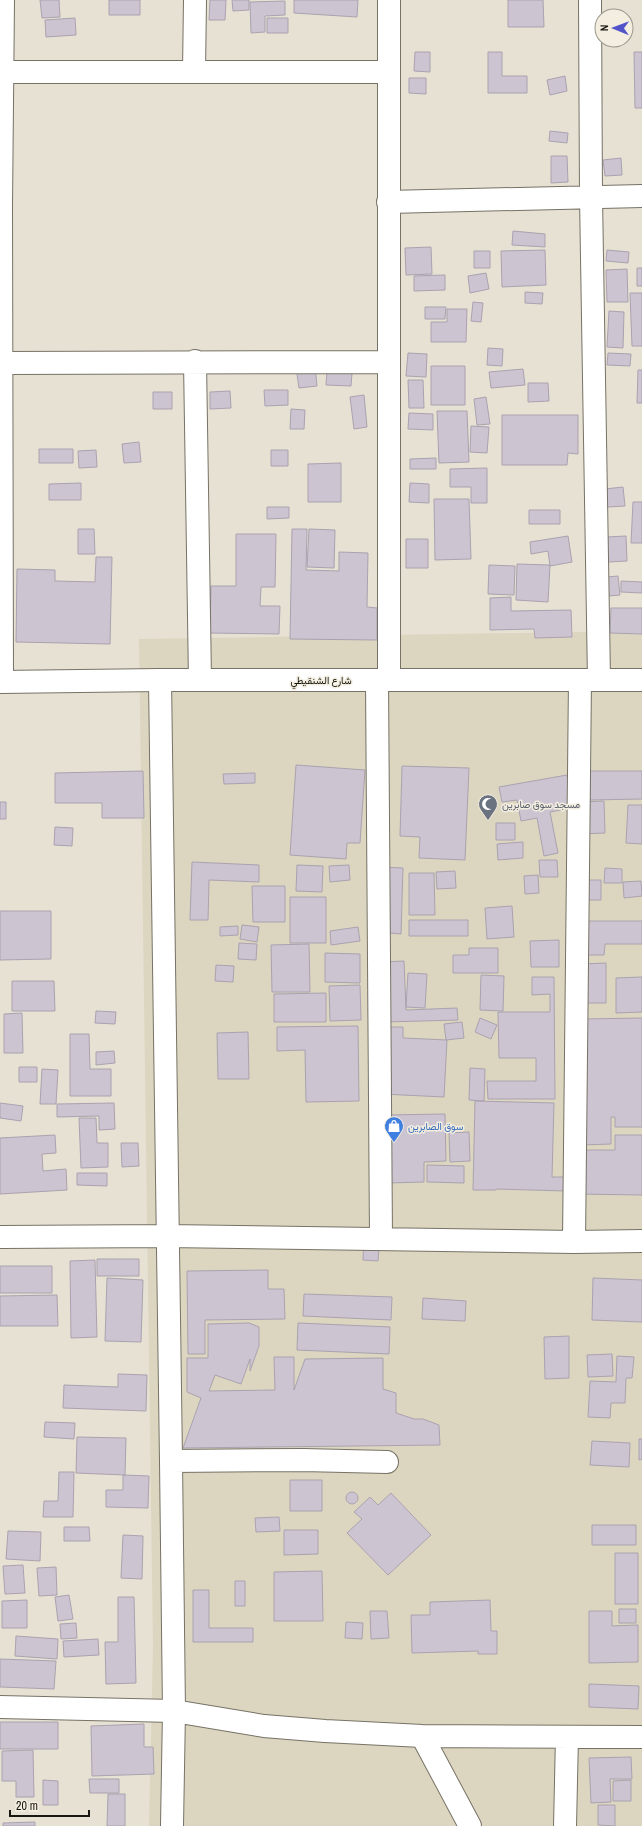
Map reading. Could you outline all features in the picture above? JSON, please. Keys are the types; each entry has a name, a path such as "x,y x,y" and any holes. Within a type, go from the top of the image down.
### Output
{"street":[{"path":"1,682 1,205 3,0"},
{"path":"194,71 195,0"},
{"path":"381,1238 383,680 389,362 389,0"},
{"path":"574,1242 590,680 590,0"},
{"path":"2,72 388,72"},
{"path":"388,202 642,196"},
{"path":"2,363 196,361 389,362"},
{"path":"196,361 200,680"},
{"path":"160,680 172,1461 174,1710 172,1826"},
{"name":"شارع الشنقيطي","path":"1,682 160,680 642,680"},
{"path":"0,1237 168,1236 574,1242 642,1241"},
{"path":"172,1461 303,1460 387,1462"},
{"path":"0,1707 174,1710 290,1729 422,1736 642,1737"},
{"path":"422,1736 470,1826"},
{"path":"565,1826 567,1737"}],"shaded area":[{"name":"سوق الصابرين","path":"642,631 642,1826 149,1826 153,1647 139,639"}],"building":[{"path":"40,0 59,0 60,17 42,18"},
{"path":"109,0 140,0 140,15 109,15"},
{"path":"210,0 226,0 225,20 209,20"},
{"path":"232,0 249,0 249,10 233,11"},
{"path":"294,0 358,0 357,17 294,13"},
{"path":"508,0 543,0 544,27 508,27"},
{"path":"285,1 285,15 265,16 265,32 251,33 250,2"},
{"path":"75,18 76,35 46,37 45,20"},
{"path":"267,18 288,18 288,33 267,33"},
{"path":"415,52 430,52 430,72 414,71"},
{"path":"488,52 502,52 502,76 527,76 527,93 488,93"},
{"path":"634,52 642,52 642,108 635,108"},
{"path":"565,76 567,91 550,95 547,80"},
{"path":"409,78 426,78 426,94 409,93"},
{"path":"550,131 568,133 567,143 549,141"},
{"path":"551,156 567,156 568,182 551,183"},
{"path":"621,158 622,175 605,176 603,160"},
{"path":"513,231 545,234 545,247 512,245"},
{"path":"431,247 432,274 406,275 405,248"},
{"path":"545,250 546,285 502,287 501,251"},
{"path":"607,250 629,252 628,263 606,261"},
{"path":"474,251 490,251 490,268 474,268"},
{"path":"637,268 642,268 642,286 637,286"},
{"path":"627,269 628,302 607,302 606,270"},
{"path":"486,273 489,289 470,293 468,276"},
{"path":"445,275 445,290 414,291 414,276"},
{"path":"525,292 543,293 542,304 525,303"},
{"path":"630,293 642,293 642,346 632,346"},
{"path":"473,302 483,303 481,322 471,321"},
{"path":"425,307 446,307 445,319 425,319"},
{"path":"447,309 467,309 466,342 431,342 431,322 447,322"},
{"path":"609,311 624,312 623,348 607,347"},
{"path":"488,348 503,349 502,366 487,365"},
{"path":"408,353 427,354 426,377 406,376"},
{"path":"608,353 631,354 630,366 607,365"},
{"path":"315,365 317,386 299,388 296,367"},
{"path":"431,366 465,366 465,405 431,405"},
{"path":"523,369 525,385 491,388 489,372"},
{"path":"638,370 642,370 642,403 637,403"},
{"path":"327,371 352,373 351,386 326,385"},
{"path":"408,380 423,380 424,408 409,408"},
{"path":"528,383 548,383 549,401 528,402"},
{"path":"264,390 288,390 288,405 265,406"},
{"path":"230,391 231,408 210,409 210,392"},
{"path":"153,392 172,392 172,409 153,409"},
{"path":"364,395 367,427 354,429 350,397"},
{"path":"486,397 490,424 477,425 474,399"},
{"path":"291,409 305,410 304,429 290,429"},
{"path":"437,411 467,411 469,462 439,463"},
{"path":"409,413 433,414 433,430 408,429"},
{"path":"502,415 578,415 578,454 568,453 567,465 502,465"},
{"path":"471,426 489,427 487,453 470,452"},
{"path":"139,442 141,462 124,463 122,444"},
{"path":"39,449 73,449 73,463 39,463"},
{"path":"96,450 97,467 79,468 78,451"},
{"path":"271,450 288,450 288,466 271,466"},
{"path":"436,458 436,469 410,469 410,459"},
{"path":"341,463 341,502 308,502 308,464"},
{"path":"487,468 487,503 471,503 471,487 450,487 450,469"},
{"path":"81,483 81,500 49,500 49,484"},
{"path":"410,483 429,484 429,503 409,502"},
{"path":"623,487 625,506 607,507 605,489"},
{"path":"434,499 469,499 471,559 435,560"},
{"path":"633,502 642,502 642,543 631,543"},
{"path":"267,507 289,507 289,518 267,519"},
{"path":"529,510 560,510 560,524 529,524"},
{"path":"78,529 94,529 95,554 78,554"},
{"path":"292,529 307,529 306,570 339,571 339,552 368,553 367,607 377,608 377,640 290,639"},
{"path":"309,529 335,530 334,568 307,567"},
{"path":"236,534 276,534 275,587 261,587 260,606 280,606 279,634 210,633 211,586 236,586"},
{"path":"568,536 572,562 550,566 548,551 531,554 530,542"},
{"path":"626,536 627,561 608,562 607,537"},
{"path":"406,539 428,539 428,568 406,568"},
{"path":"96,557 112,557 110,644 16,642 17,569 55,570 55,581 95,582"},
{"path":"517,564 550,565 548,602 516,600"},
{"path":"489,565 515,566 514,595 488,594"},
{"path":"618,576 620,595 609,596 607,577"},
{"path":"621,581 642,582 642,593 621,592"},
{"path":"511,597 511,611 571,610 572,637 535,638 534,629 490,630 490,598"},
{"path":"611,608 642,608 642,634 610,633"},
{"path":"296,765 365,770 360,843 347,843 346,859 290,855"},
{"path":"402,766 469,768 465,860 419,858 420,837 400,836"},
{"path":"143,771 144,818 102,818 102,803 55,803 55,773"},
{"path":"589,771 642,771 642,799 590,800"},
{"path":"255,773 255,783 224,784 223,774"},
{"path":"567,775 572,808 550,812 558,853 544,856 537,818 521,821 517,800 502,802 499,787"},
{"path":"604,801 605,833 580,834 580,802"},
{"path":"0,802 6,802 6,819 0,819"},
{"path":"628,805 642,805 642,844 626,843"},
{"path":"496,823 515,823 515,840 496,840"},
{"path":"55,827 73,828 72,846 54,845"},
{"path":"523,842 523,858 498,860 497,844"},
{"path":"539,860 557,860 558,877 540,877"},
{"path":"192,862 259,865 259,882 209,880 208,920 190,920"},
{"path":"297,865 323,866 322,892 296,891"},
{"path":"349,865 350,880 330,882 329,866"},
{"path":"381,867 403,868 401,934 378,932"},
{"path":"605,868 622,869 622,883 604,883"},
{"path":"455,871 456,888 437,889 436,872"},
{"path":"409,873 434,873 435,915 409,915"},
{"path":"538,875 539,893 525,894 524,876"},
{"path":"579,880 601,880 601,900 580,900"},
{"path":"641,881 642,896 624,898 623,882"},
{"path":"252,886 285,886 285,922 253,922"},
{"path":"290,897 326,897 326,943 290,943"},
{"path":"512,906 514,937 487,939 485,908"},
{"path":"0,911 51,911 51,959 0,960"},
{"path":"409,920 468,920 468,936 409,936"},
{"path":"580,921 642,921 642,944 605,944 604,955 580,955"},
{"path":"242,925 259,927 257,942 240,939"},
{"path":"238,926 238,935 220,936 220,927"},
{"path":"358,927 360,941 331,945 330,931"},
{"path":"559,940 559,967 531,967 530,941"},
{"path":"239,943 257,944 256,960 238,959"},
{"path":"309,944 310,992 272,992 271,945"},
{"path":"469,948 498,948 498,973 453,973 453,955 469,955"},
{"path":"325,953 360,954 360,983 325,982"},
{"path":"404,961 406,1010 457,1008 458,1020 385,1022 383,962"},
{"path":"606,963 606,1003 582,1003 582,964"},
{"path":"216,965 234,966 233,982 215,981"},
{"path":"408,973 427,974 425,1008 406,1007"},
{"path":"481,975 504,976 503,1011 480,1010"},
{"path":"532,977 554,977 555,1099 488,1099 487,1081 536,1081 536,1058 499,1058 498,1012 550,1012 550,994 532,995"},
{"path":"642,977 642,1012 616,1013 616,978"},
{"path":"12,981 54,981 55,1011 12,1011"},
{"path":"360,985 361,1020 330,1021 329,986"},
{"path":"326,993 326,1022 274,1022 274,994"},
{"path":"96,1011 116,1012 115,1024 95,1023"},
{"path":"22,1013 23,1053 4,1053 4,1014"},
{"path":"480,1018 497,1025 491,1039 475,1032"},
{"path":"642,1018 642,1127 615,1127 615,1117 611,1117 611,1144 581,1145 581,1019"},
{"path":"462,1022 464,1038 446,1040 444,1024"},
{"path":"358,1026 359,1101 306,1102 305,1050 277,1051 277,1027"},
{"path":"385,1027 403,1027 403,1038 447,1040 444,1097 382,1094"},
{"path":"248,1032 249,1079 218,1079 217,1033"},
{"path":"70,1034 89,1034 90,1069 111,1069 111,1096 70,1096"},
{"path":"114,1051 115,1063 96,1065 96,1052"},
{"path":"19,1067 37,1067 37,1082 19,1082"},
{"path":"470,1068 485,1069 484,1101 469,1100"},
{"path":"42,1069 58,1070 56,1104 40,1104"},
{"path":"475,1101 554,1103 552,1177 565,1177 565,1191 496,1189 473,1190"},
{"path":"0,1103 23,1106 21,1121 0,1118"},
{"path":"114,1103 115,1129 99,1130 99,1116 57,1117 57,1104"},
{"path":"445,1114 446,1161 424,1162 424,1182 387,1183 386,1115"},
{"path":"79,1118 96,1118 97,1143 108,1143 108,1167 81,1168"},
{"path":"469,1132 470,1161 450,1162 449,1133"},
{"path":"55,1135 56,1153 42,1154 43,1171 66,1169 67,1190 0,1194 0,1138"},
{"path":"615,1135 642,1135 642,1195 577,1194 578,1150 615,1150"},
{"path":"121,1143 138,1143 139,1166 122,1167"},
{"path":"427,1165 464,1166 464,1183 427,1182"},
{"path":"77,1173 107,1173 107,1186 77,1185"},
{"path":"364,1234 380,1234 378,1261 363,1260"},
{"path":"97,1259 139,1259 139,1276 97,1276"},
{"path":"95,1260 97,1337 71,1338 70,1261"},
{"path":"0,1266 52,1266 52,1293 0,1293"},
{"path":"268,1270 268,1289 284,1289 285,1319 205,1320 205,1354 188,1354 187,1271"},
{"path":"107,1278 143,1280 141,1342 105,1341"},
{"path":"593,1278 642,1280 642,1322 592,1320"},
{"path":"304,1294 392,1297 391,1320 303,1316"},
{"path":"57,1295 58,1326 0,1326 0,1296"},
{"path":"423,1298 466,1301 465,1321 422,1319"},
{"path":"249,1323 259,1327 259,1346 250,1371 250,1359 241,1384 215,1375 209,1391 275,1390 274,1357 294,1357 294,1390 305,1359 383,1358 383,1389 396,1393 396,1413 414,1419 423,1419 439,1425 440,1445 183,1448 201,1398 187,1392 187,1358 208,1358 208,1324"},
{"path":"298,1323 390,1327 389,1354 297,1350"},
{"path":"569,1336 569,1378 545,1379 544,1337"},
{"path":"612,1354 613,1376 588,1377 587,1355"},
{"path":"617,1356 634,1357 632,1378 626,1378 625,1403 611,1403 610,1418 588,1417 590,1381 616,1382"},
{"path":"118,1374 147,1375 146,1411 63,1408 64,1385 118,1387"},
{"path":"45,1422 75,1423 74,1439 44,1437"},
{"path":"77,1437 126,1438 125,1475 76,1473"},
{"path":"639,1439 642,1439 642,1459 639,1460"},
{"path":"592,1441 630,1443 629,1467 590,1465"},
{"path":"59,1472 74,1472 73,1517 43,1517 44,1501 58,1501"},
{"path":"123,1475 149,1476 148,1508 106,1507 106,1490 123,1490"},
{"path":"290,1480 322,1480 322,1511 290,1511"},
{"path":"350,1492 354,1492 358,1498 354,1504 350,1504 346,1500 346,1496"},
{"path":"391,1493 431,1535 388,1575 347,1533 362,1519 354,1512 370,1497 378,1505"},
{"path":"279,1517 280,1531 256,1532 255,1518"},
{"path":"592,1525 636,1525 636,1545 592,1545"},
{"path":"64,1527 89,1527 90,1541 64,1541"},
{"path":"284,1530 318,1530 318,1554 284,1555"},
{"path":"8,1531 41,1532 40,1561 6,1559"},
{"path":"123,1535 143,1536 142,1579 121,1578"},
{"path":"615,1553 638,1553 638,1604 615,1604"},
{"path":"23,1565 25,1593 5,1594 3,1566"},
{"path":"56,1567 57,1595 39,1596 37,1568"},
{"path":"322,1571 323,1621 274,1621 274,1572"},
{"path":"235,1581 245,1581 245,1606 235,1606"},
{"path":"193,1590 209,1590 209,1628 253,1628 253,1642 193,1642"},
{"path":"69,1595 73,1619 58,1621 55,1597"},
{"path":"118,1597 134,1597 136,1683 106,1684 105,1642 118,1642"},
{"path":"27,1600 27,1628 2,1628 2,1601"},
{"path":"490,1600 491,1631 497,1631 497,1654 478,1654 478,1651 412,1653 411,1615 430,1615 430,1602"},
{"path":"619,1609 636,1609 636,1623 619,1623"},
{"path":"370,1611 387,1611 389,1638 371,1639"},
{"path":"589,1611 612,1611 612,1626 638,1625 638,1662 589,1663"},
{"path":"346,1622 363,1623 362,1639 345,1638"},
{"path":"76,1623 77,1638 61,1639 60,1624"},
{"path":"16,1636 58,1639 57,1659 15,1656"},
{"path":"98,1639 99,1655 64,1657 63,1641"},
{"path":"0,1659 56,1661 54,1689 0,1687"},
{"path":"589,1684 639,1686 638,1709 589,1707"},
{"path":"0,1722 58,1722 58,1749 0,1749"},
{"path":"144,1724 144,1747 153,1747 154,1774 92,1776 91,1726"},
{"path":"33,1750 34,1797 16,1797 16,1781 2,1781 2,1751"},
{"path":"631,1757 632,1779 610,1779 611,1802 591,1803 589,1758"},
{"path":"89,1779 119,1779 119,1793 90,1793"},
{"path":"43,1780 58,1781 58,1805 43,1805"},
{"path":"631,1780 631,1801 613,1801 613,1781"},
{"path":"108,1794 125,1794 125,1826 107,1826"},
{"path":"598,1805 615,1805 615,1826 598,1825"},
{"path":"35,1822 35,1826 3,1826 3,1823"}],"place":[{"name":"مسجد سوق صابرين","path":"488,821"},
{"name":"سوق الصابرين","path":"394,1143"}]}
